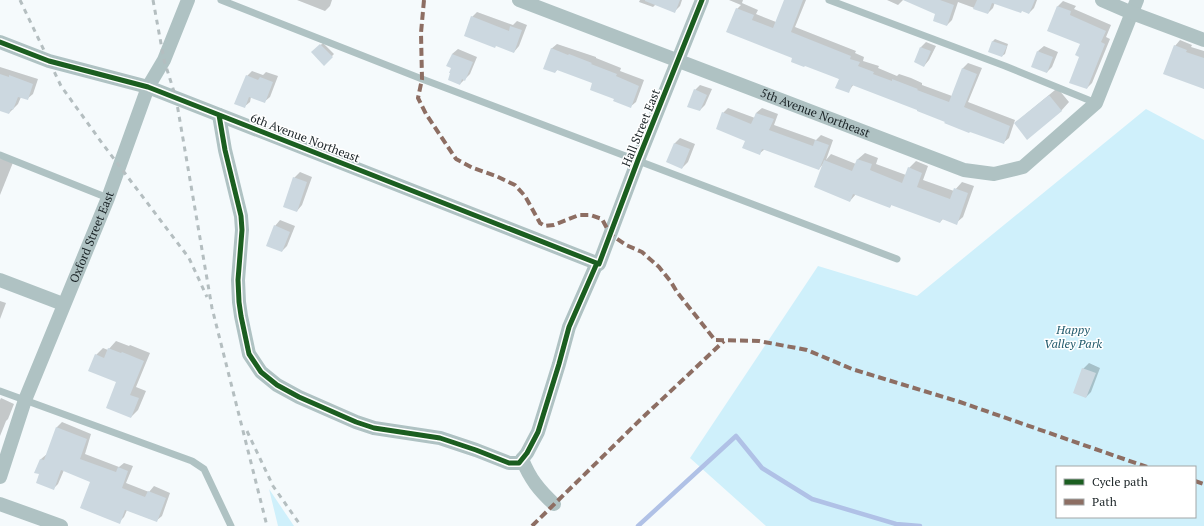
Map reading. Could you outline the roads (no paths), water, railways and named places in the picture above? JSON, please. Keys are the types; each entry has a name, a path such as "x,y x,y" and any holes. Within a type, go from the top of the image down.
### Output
{"street":[{"name":"Oxford Street East","path":"0,477 25,400 63,304 108,198 148,87 164,60 188,0"},
{"name":"5th Avenue Northeast","path":"519,0 964,170 994,174 1024,167 1096,103"},
{"name":"Hall Street East","path":"522,459 527,453 538,432 569,327 598,263 702,0"},
{"path":"1102,0 1134,6 1204,40"},
{"path":"1096,103 1134,6"},
{"name":"6th Avenue Northeast","path":"0,42 49,61 148,87 598,263"},
{"path":"219,115 225,150 241,216 242,230 238,280 240,309 249,354 261,372 276,385 299,397 356,422 374,428 440,438 509,463 519,463 522,459 529,475 540,491 554,504"},
{"path":"0,280 63,304"},
{"path":"0,504 61,526"}],"lane":[{"path":"221,0 422,79 897,259"},
{"path":"829,0 1005,66 1096,103"},
{"path":"0,155 108,198"},
{"path":"0,390 192,461 204,469 231,526"}],"waterway":[{"path":"638,526 736,436 762,468 812,499 896,524 920,526"}],"railway":[{"path":"20,0 61,86 189,258 207,297"},
{"path":"153,0 164,60 176,98 212,308 267,526"},
{"path":"247,431 273,486 301,526"}],"park label":[{"name":"Happy Valley Park","path":"1073,337"}]}
